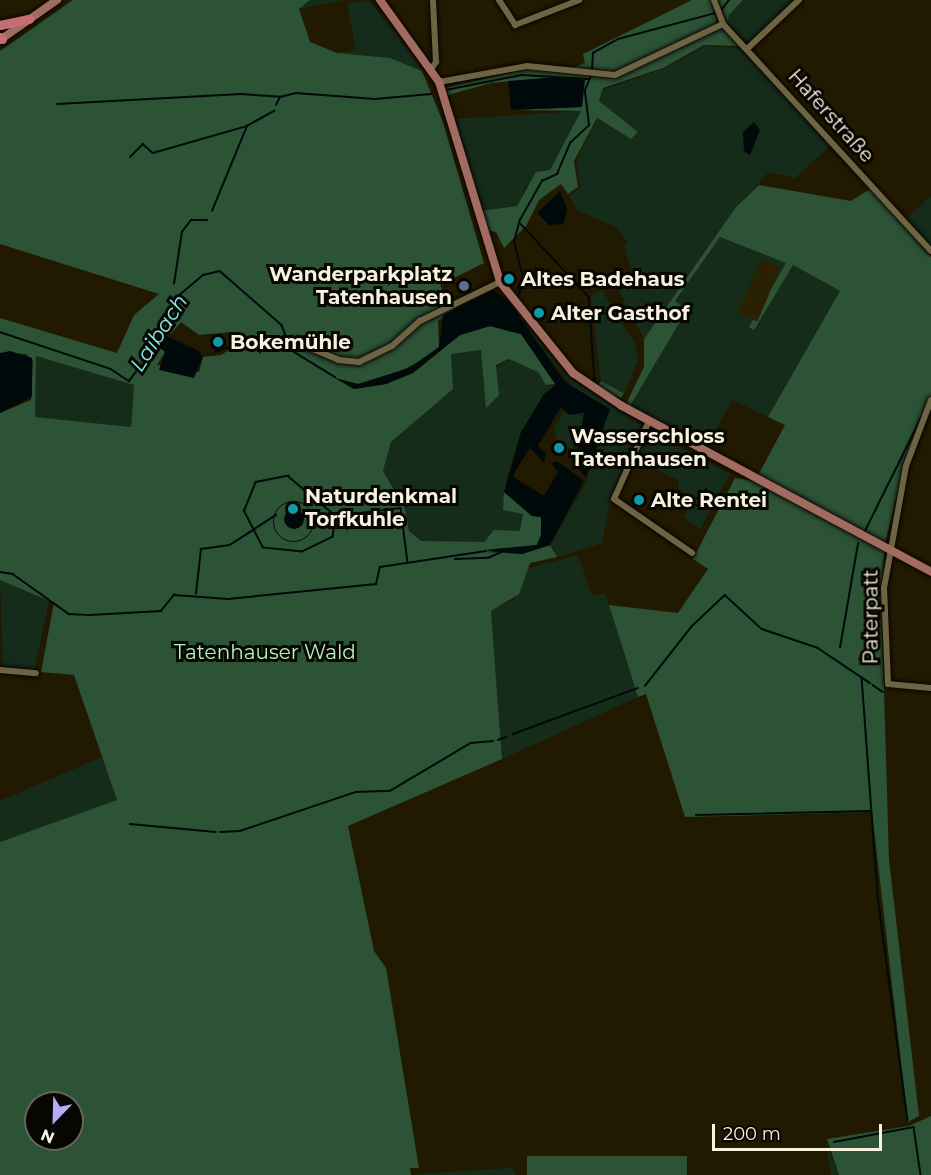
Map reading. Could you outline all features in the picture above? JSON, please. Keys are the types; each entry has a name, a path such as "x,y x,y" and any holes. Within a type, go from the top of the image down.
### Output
{"highway":[{"path":"0,25 29,20"}],"main road":[{"path":"0,38 57,0"},
{"path":"380,0 439,82 500,282 573,373 649,421 931,572"}],"street":[{"path":"431,69 436,62 433,0"},
{"path":"499,0 515,25 579,0"},
{"name":"Haferstraße","path":"714,0 716,13 723,24 748,48 931,251"},
{"path":"748,48 798,0"},
{"path":"439,82 527,66 591,73 628,72 723,24"},
{"path":"296,342 339,360 359,362 392,346 420,321 500,282"},
{"name":"Paterpatt","path":"931,400 906,466 889,550 884,588 888,684 931,688"},
{"path":"649,421 614,499 692,553"},
{"path":"0,670 36,673"}],"green space":[{"name":"Tatenhauser Wald","path":"73,0 310,0 299,9 310,42 337,53 390,58 422,71 443,122 484,263 440,285 453,310 438,321 439,347 424,359 389,377 358,384 335,378 354,389 386,384 413,373 460,335 490,326 521,334 555,384 546,385 538,372 509,359 496,365 499,395 486,408 481,350 451,354 453,389 391,442 383,471 405,509 409,531 421,541 484,542 494,530 520,531 523,514 503,510 504,492 532,516 542,517 541,535 537,545 485,552 522,554 550,545 557,557 530,563 519,594 491,611 502,759 348,826 374,951 386,968 419,1168 410,1168 411,1175 0,1175 0,842 117,800 74,675 41,672 54,603 0,580 0,413 31,400 33,361 26,354 0,353 0,318 117,353 134,315 159,294 0,244 0,51","holes":["181,322 199,335 232,332 239,344 221,355 203,357 199,372 157,365 165,352 156,344 160,333 171,334","36,356 134,385 131,427 35,417"]},
{"path":"310,0 344,0 299,9"},
{"path":"368,0 397,34 422,71 390,58 337,53 356,50 347,4"},
{"path":"692,0 712,0 717,22 742,46 704,45 663,68 603,88 599,101 638,132 631,139 597,118 574,161 578,187 568,194 561,184 539,200 526,226 504,248 496,232 485,230 479,211 517,206 536,172 550,170 581,111 511,110 582,107 560,77 491,83 448,95 445,88 528,69 567,70 585,63 583,54"},
{"path":"718,0 743,0 729,15 728,25"},
{"path":"743,0 796,0 752,44 728,25 729,15"},
{"path":"705,46 742,48 830,146 795,178 769,172 736,207 644,339 619,291 635,282 624,246 628,243 616,227 578,211 569,196 580,188 576,161 597,119 631,139 639,132 599,102 603,90 663,69"},
{"path":"581,111 550,170 526,186 517,206 479,211 455,119"},
{"path":"759,185 851,201 873,187 931,257 931,395 904,466 885,543 881,588 889,860 919,1116 908,1122 872,812 685,817 646,694 638,697 609,605 678,613 708,569 693,559 735,478 755,481 785,425 768,417 840,291 793,265 754,330 749,327 786,263 720,237 675,301 687,310 630,406 627,402 644,367 644,339 736,207"},
{"path":"931,196 931,247 907,218"},
{"path":"720,237 787,262 750,326 754,329 793,265 840,291 768,417 732,400 706,447 630,406 687,310 675,301"},
{"path":"602,290 635,344 638,360 624,394 601,381 591,296"},
{"path":"508,305 571,379 644,427 610,502 602,543 557,557 550,545 583,489 605,428"},
{"path":"481,350 497,399 495,368 510,359 538,372 546,385 557,386 521,432 506,481 525,507 537,545 421,541 409,531 404,509 383,471 391,442 453,389 450,354"},
{"path":"36,356 134,385 131,427 34,417"},
{"path":"601,381 624,394 621,399 598,386"},
{"path":"564,412 584,413 579,442 571,449 558,444 554,429"},
{"path":"648,430 730,474 700,529 683,517 694,501 679,489 678,480 636,459"},
{"path":"578,555 592,596 605,593 638,697 502,759 491,611 514,599 529,568"},
{"path":"0,580 49,601 34,671 3,669"},
{"path":"102,757 117,800 0,842 0,801"},
{"path":"931,1116 931,1175 839,1175 827,1139 909,1126"},
{"path":"825,1139 838,1175 831,1175"},
{"path":"527,1156 687,1156 687,1175 527,1175"},
{"path":"511,1168 516,1175 415,1175 434,1173"}],"sand":[{"path":"761,259 780,267 757,322 738,313"}],"shaded area":[{"path":"560,77 585,80 582,107 511,110 508,81"},
{"path":"754,122 760,130 750,155 744,151 743,132"},
{"path":"560,191 567,209 564,224 549,225 537,213"},
{"path":"494,290 509,302 565,382 610,409 586,477 575,465 584,413 569,415 561,407 538,446 546,453 544,463 530,448 516,470 513,477 544,496 558,472 551,463 557,461 584,481 550,545 522,554 484,550 537,545 541,535 541,517 532,516 504,492 521,432 544,394 556,385 521,334 490,326 460,335 413,373 386,384 354,389 335,378 358,384 409,368 439,347 443,315"},
{"path":"160,333 199,351 203,357 194,378 159,370 165,352 156,344 137,368"},
{"path":"10,351 32,358 32,397 0,413 0,353"},
{"path":"294,509 301,512 304,519 301,526 294,529 287,526 284,519 287,512"}],"waterway":[{"name":"Laibach","path":"720,12 729,0"},
{"name":"Laibach","path":"592,71 593,53 618,39 716,13"},
{"path":"446,90 522,75 588,79"},
{"name":"Laibach","path":"518,296 524,281 514,242 520,220 542,181 557,174 570,143 589,125 585,90 591,76"},
{"path":"276,105 280,97 296,93 375,99 431,94"},
{"path":"57,104 241,94 280,97"},
{"path":"212,211 247,126 274,111"},
{"path":"130,157 143,144 153,153 247,126"},
{"path":"174,284 182,232 191,220 207,220"},
{"name":"Laibach","path":"521,224 589,297 595,381"},
{"name":"Laibach","path":"159,334 177,297 203,275 220,271 282,325 291,350 335,377"},
{"name":"Laibach","path":"0,332 111,369 129,381 138,369"},
{"path":"215,352 257,337 287,345"},
{"path":"865,531 922,416"},
{"path":"336,516 333,537 302,552 263,548 244,511 256,482 288,476 336,516 401,508 408,563"},
{"path":"294,502 308,508 314,522 308,536 294,542 280,536 274,522 280,508 294,502"},
{"path":"196,594 201,549 230,545 276,515"},
{"path":"840,648 858,544"},
{"name":"Laibach","path":"0,572 13,574 69,614 90,615 161,611 174,595 228,599 376,584 380,567 486,551"},
{"name":"Laibach","path":"455,559 488,558 504,551"},
{"path":"645,686 692,626 725,595 762,629 818,648 870,683"},
{"path":"862,677 878,896 908,1120"},
{"path":"873,685 883,692"},
{"path":"513,734 638,688"},
{"path":"498,740 506,737"},
{"path":"220,832 240,831 356,792 390,791 471,743 493,741"},
{"path":"696,815 871,811"},
{"path":"130,824 216,832"},
{"path":"834,1142 914,1127 921,1175"}],"place":[{"name":"Altes Badehaus","path":"509,279"},
{"name":"Wanderparkplatz Tatenhausen","path":"464,286"},
{"name":"Alter Gasthof","path":"539,313"},
{"name":"Bokemühle","path":"218,342"},
{"name":"Wasserschloss Tatenhausen","path":"559,448"},
{"name":"Alte Rentei","path":"639,500"},
{"name":"Naturdenkmal Torfkuhle","path":"293,509"}]}
